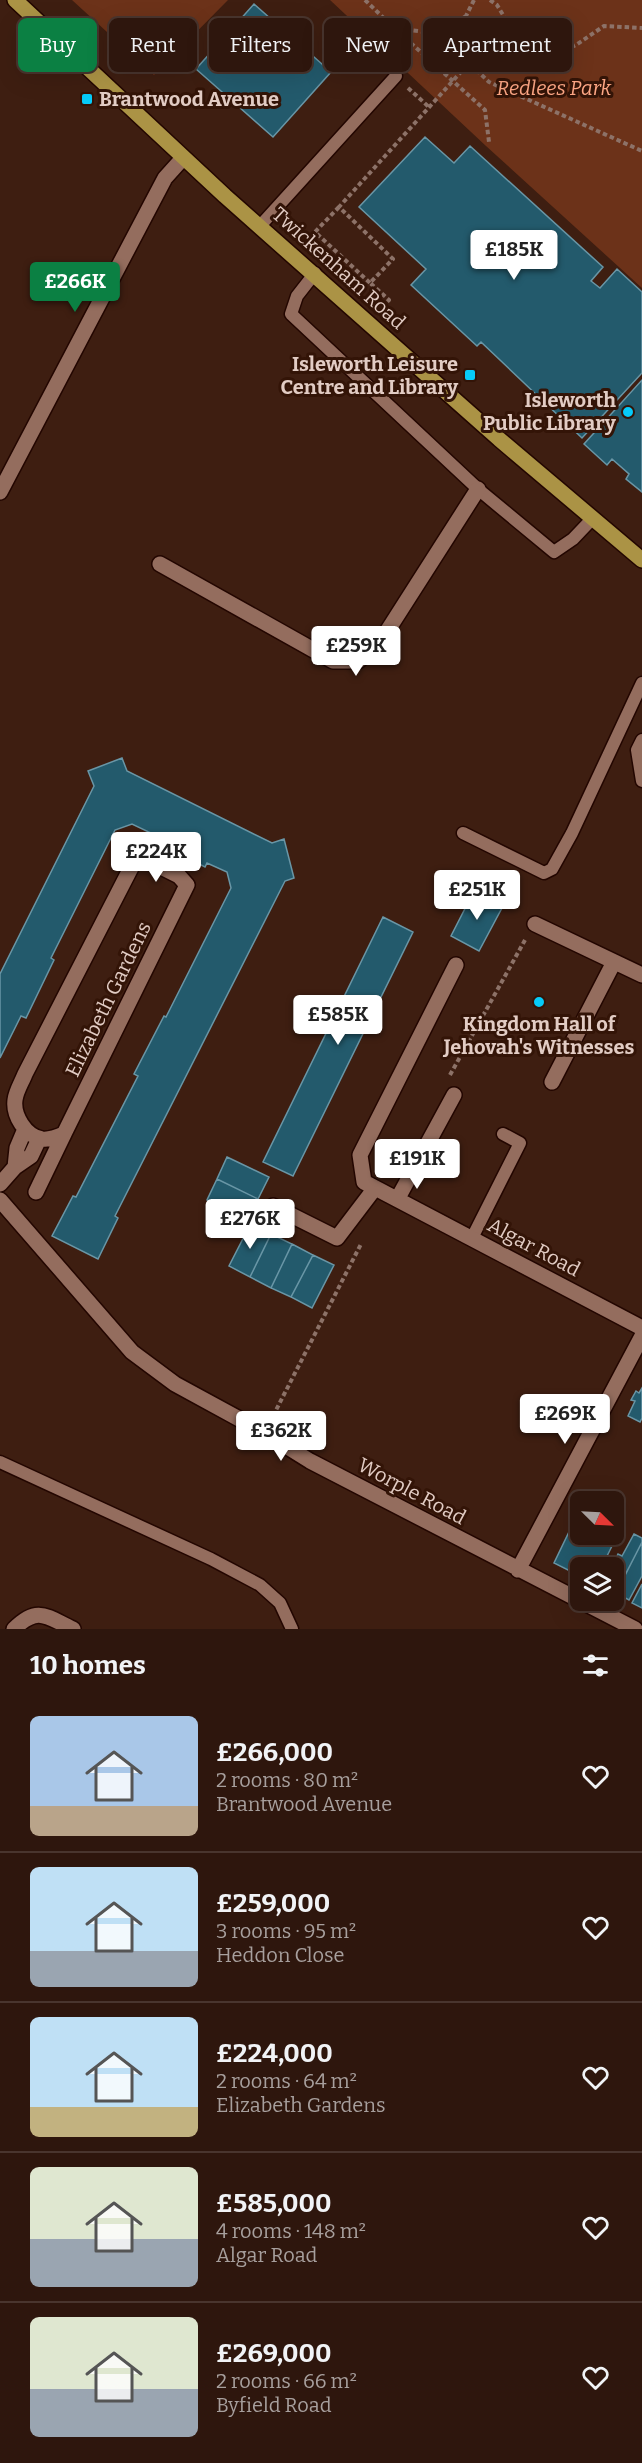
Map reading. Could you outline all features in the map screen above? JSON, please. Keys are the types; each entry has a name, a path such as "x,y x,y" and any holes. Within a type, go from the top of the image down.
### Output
{"main road":[{"name":"Twickenham Road","path":"15,0 183,158 499,438 642,560"}],"street":[{"path":"0,492 165,178 183,158"},
{"path":"160,564 333,661 358,661 379,644 478,489"},
{"name":"Elizabeth Gardens","path":"25,1129 15,1112 15,1099 25,1074 134,862 149,861 179,876 187,885 36,1192"},
{"path":"535,924 642,975"},
{"path":"552,1082 614,962"},
{"path":"273,1206 337,1238 375,1188 364,1182 360,1155 456,965"},
{"path":"398,1198 454,1095"},
{"path":"15,1167 16,1148 25,1129 39,1139 50,1139 64,1134"},
{"path":"0,1184 15,1167 31,1156 39,1139"},
{"name":"Algar Road","path":"375,1188 398,1198 642,1328"},
{"name":"Worple Road","path":"0,1200 132,1352 175,1384 265,1433 310,1461 635,1629"},
{"path":"518,1570 642,1336"},
{"path":"14,1629 22,1621 35,1614 44,1615 74,1629"}],"lane":[{"path":"260,226 396,76"},
{"path":"315,273 297,296 291,314 478,489 554,552 573,539 593,518"},
{"path":"463,833 544,873 552,869 572,833 642,683"},
{"path":"642,740 637,750 642,781"},
{"path":"472,1238 520,1143 503,1134"},
{"path":"0,1462 211,1559 260,1585 280,1603 292,1629"}],"path":[{"path":"365,0 384,18"},
{"path":"411,30 425,32 453,25 466,16 474,0"},
{"path":"490,0 497,5 517,38 557,53 576,45 604,26 642,29"},
{"path":"411,44 484,110 489,142"},
{"path":"368,322 389,300 315,232 461,72"},
{"path":"478,72 489,82 642,151"},
{"path":"396,76 430,108"},
{"path":"339,207 393,259 370,283"}],"green space":[{"path":"72,0 228,0 197,31 197,18 109,18 109,34 97,23 97,18 92,18"},
{"name":"Redlees Park","path":"330,0 642,0 642,288 407,72 411,72 411,18 349,18"}],"building":[{"path":"254,4 270,18 242,18"},
{"path":"209,54 209,72 312,72 312,55 324,66 324,72 331,72 273,137 197,68"},
{"path":"425,137 454,163 470,146 603,267 591,281 600,288 617,269 642,292 642,373 582,438 481,342 477,346 411,285 426,269 359,207"},
{"name":"Isleworth Public Library","path":"642,380 642,492 626,479 629,474 612,459 607,465 584,444"},
{"path":"122,758 127,771 272,843 284,839 294,878 285,881 115,1216 118,1218 98,1259 52,1236 73,1196 76,1197 138,1076 134,1074 164,1016 166,1017 231,888 227,872 207,863 205,867 148,838 151,833 132,824 115,830 51,958 54,960 26,1018 21,1016 0,1058 0,974 94,786 88,771"},
{"path":"474,891 503,906 479,951 451,936"},
{"path":"383,917 413,932 293,1176 263,1162"},
{"path":"227,1157 269,1177 258,1199 217,1179"},
{"path":"217,1179 258,1199 248,1220 207,1200"},
{"path":"251,1223 271,1234 250,1277 229,1266"},
{"path":"271,1234 292,1244 271,1288 250,1277"},
{"path":"292,1244 313,1255 291,1297 271,1288"},
{"path":"313,1255 334,1265 312,1308 291,1297"},
{"path":"642,1388 640,1422 628,1416 635,1401 631,1400 636,1391 639,1393"},
{"path":"570,1530 570,1545 612,1545 606,1557 570,1557 570,1571 554,1563"},
{"path":"634,1534 642,1538 624,1577 624,1557 616,1557 618,1554 622,1556"},
{"path":"642,1542 642,1576 629,1600 624,1597 624,1577"},
{"path":"642,1584 642,1608 632,1603"}],"place":[{"name":"Brantwood Avenue","path":"87,99"},
{"name":"Isleworth Leisure Centre and Library","path":"470,375"},
{"name":"Isleworth Public Library","path":"628,412"},
{"name":"Kingdom Hall of Jehovah's Witnesses","path":"539,1002"}]}
